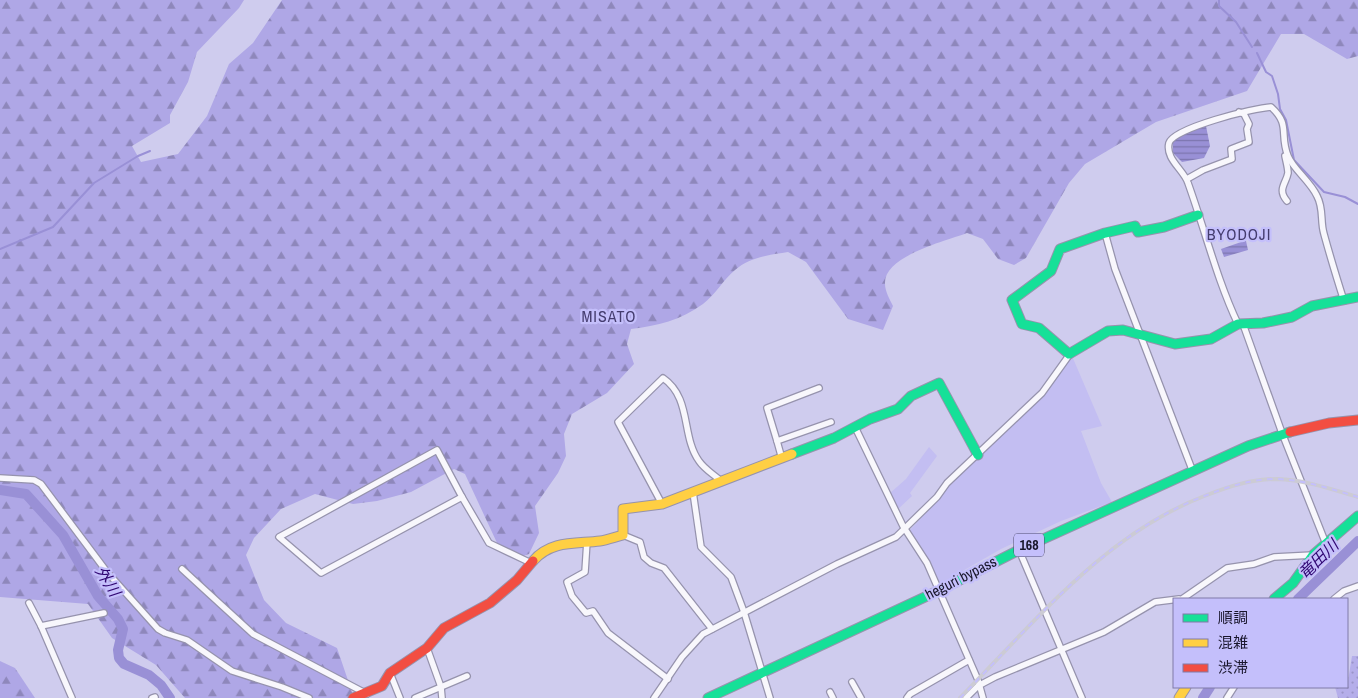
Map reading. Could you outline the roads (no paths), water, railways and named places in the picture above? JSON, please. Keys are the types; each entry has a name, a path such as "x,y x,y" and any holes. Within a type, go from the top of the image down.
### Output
{"main road":[{"path":"1198,215 1164,227 1138,232 1135,226 1105,233 1060,249 1050,271 1012,300 1022,324 1039,328 1070,354 1108,331 1123,330 1175,344 1210,339 1240,324 1292,317 1312,306 1358,297"},
{"path":"353,698 367,694 382,686 390,674 427,648 444,628 466,618 502,594 548,548 566,542 600,542 623,535 623,509 662,504 834,438 898,408 912,396 939,383 978,455"},
{"name":"heguri bypass","path":"708,698 940,590 1019,550 1282,433 1314,426 1358,420"},
{"path":"1275,598 1293,583 1313,555 1358,516"}],"street":[{"path":"1326,544 1240,324 1227,301 1187,179 1169,153 1169,143 1173,136 1240,112 1271,107 1284,122 1287,154 1292,164 1302,172 1317,196 1323,210 1323,231 1344,301"},
{"path":"1187,179 1203,170 1232,159 1231,149 1249,142 1247,129 1249,124 1244,114 1240,112"},
{"path":"1285,156 1288,173 1282,184 1287,201"},
{"path":"1105,233 1115,269 1193,472"},
{"path":"654,698 692,645 712,629 837,564 896,537 937,497 947,483 1042,393 1070,354"},
{"path":"662,504 618,422 663,378 678,395 686,415 691,440 698,460 722,482"},
{"path":"782,458 767,408 819,388"},
{"path":"777,441 831,422"},
{"path":"855,427 903,526 906,528 940,590 983,698"},
{"path":"462,497 321,573 279,537 436,450 489,543 531,563"},
{"path":"0,478 34,480 41,484 107,572 158,629 187,640 232,671 309,698"},
{"path":"693,492 701,547 728,572 744,612 770,698"},
{"path":"623,535 640,542 644,557 651,563 664,568 712,629"},
{"path":"586,541 585,572 567,582 572,596 586,613 593,611 608,632 668,679"},
{"path":"1019,550 1082,698"},
{"path":"1182,598 1227,568 1254,564 1274,556 1313,555"},
{"path":"182,569 253,634 367,694"},
{"path":"1335,598 1358,586"},
{"path":"966,698 978,686 995,677 1104,632 1155,602 1173,600"},
{"path":"29,603 72,698"},
{"path":"41,626 104,613"},
{"path":"427,648 441,687 442,698"},
{"path":"907,698 910,694 969,660"},
{"path":"390,674 400,698"},
{"path":"415,698 467,676"},
{"path":"852,682 860,698"}],"waterway":[{"path":"1219,0 1219,6 1236,22 1252,47"},
{"path":"1257,53 1266,72 1272,76 1278,94 1280,109 1286,120 1294,160 1324,192 1345,197 1358,204"},
{"path":"0,249 53,227 94,183 138,156 150,151"},
{"name":"外川","path":"0,490 26,494 63,535 98,596 118,619 123,629 118,650 119,658 124,664 149,675 161,685 170,698"},
{"name":"竜田川","path":"1299,598 1358,541"},
{"name":"竜田川","path":"1203,698 1209,688"}],"railway":[{"path":"960,698 1073,583 1136,532 1170,512 1224,489 1268,479 1308,483 1358,497"}],"district":[{"name":"BYODOJI","path":"1239,234"},
{"name":"MISATO","path":"609,316"}]}
